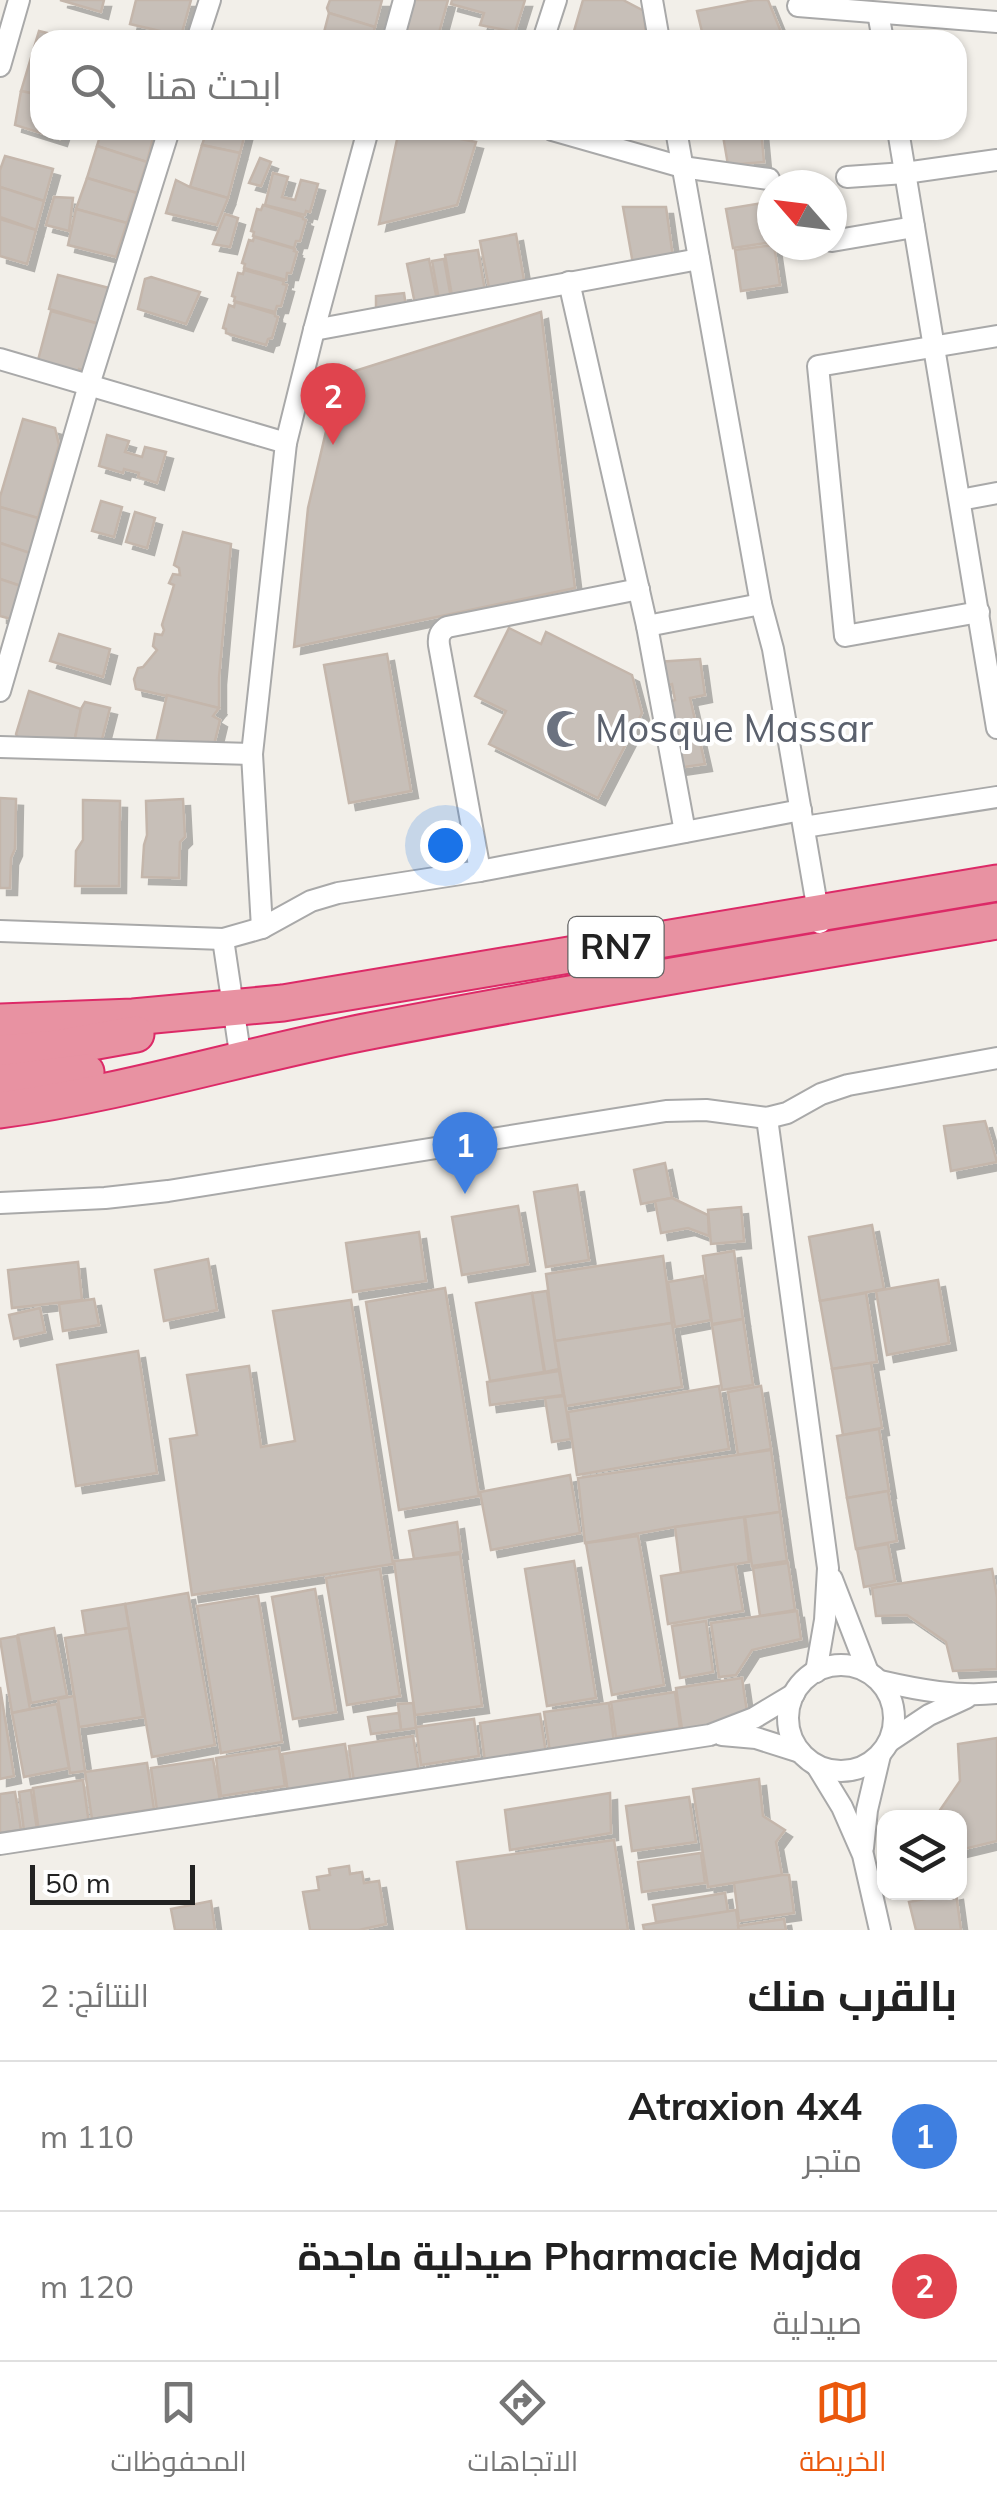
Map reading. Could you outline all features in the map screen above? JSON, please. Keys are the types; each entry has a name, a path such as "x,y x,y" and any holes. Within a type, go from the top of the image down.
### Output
{"highway":[{"name":"RN7","path":"0,1054 102,1041 234,1008 997,884"},
{"name":"RN7","path":"0,1083 142,1064 242,1060 370,1031 997,922"},
{"path":"0,1022 234,1008"},
{"path":"0,1110 101,1093 242,1060"}],"street":[{"path":"0,66 19,0"},
{"path":"200,30 210,0"},
{"path":"396,30 404,0"},
{"path":"547,30 556,0"},
{"path":"652,0 658,30"},
{"path":"798,6 997,22"},
{"path":"878,12 881,30"},
{"path":"0,691 166,140"},
{"path":"262,928 252,754 286,443 365,140"},
{"path":"587,140 682,167 757,178"},
{"path":"678,140 762,604 774,649 825,950"},
{"path":"900,140 997,728"},
{"path":"847,177 997,160"},
{"path":"847,238 914,227"},
{"path":"314,330 699,259"},
{"path":"569,282 648,626 685,832"},
{"path":"978,612 844,636 818,366 997,336"},
{"path":"0,359 286,443"},
{"path":"960,500 997,494"},
{"path":"480,871 439,645 441,631 638,589"},
{"path":"648,626 762,604"},
{"path":"0,747 252,754"},
{"path":"0,931 224,939 262,928 299,907 338,893 685,832 997,797"},
{"path":"224,939 242,1060"},
{"path":"0,1203 168,1192 666,1111 706,1110 768,1118 848,1085 997,1058"},
{"path":"768,1118 828,1568 816,1672"},
{"path":"828,1568 846,1620 894,1709 894,1726 867,1810 863,1855"},
{"path":"880,1930 863,1855 842,1807 817,1766 792,1739 788,1724 794,1694 816,1672 842,1665 926,1691 972,1696 997,1693"},
{"path":"0,1844 710,1735 754,1718 794,1694"},
{"path":"817,1766 850,1771 866,1766 928,1714 972,1696"},
{"path":"710,1735 756,1738 800,1752"}],"building":[{"path":"60,0 104,0 101,12"},
{"path":"136,0 191,0 183,30 156,30 130,24"},
{"path":"330,0 382,0 375,27 329,13"},
{"path":"410,0 448,0 440,30 402,30"},
{"path":"452,0 525,0 516,30 480,25 484,13 451,4"},
{"path":"583,0 623,0 644,11 645,30 574,30"},
{"path":"768,0 780,30 702,30 697,11"},
{"path":"329,13 375,27 374,30 325,30"},
{"path":"30,61 30,93 21,91"},
{"path":"21,91 30,93 30,130 15,125"},
{"path":"99,140 152,140 147,162 97,146"},
{"path":"204,140 243,140 240,153 202,145"},
{"path":"397,140 476,142 457,205 379,224"},
{"path":"724,140 762,140 764,162 728,165"},
{"path":"202,145 240,153 228,198 190,187"},
{"path":"97,146 147,162 137,193 87,178"},
{"path":"5,156 53,169 44,201 0,187"},
{"path":"260,158 271,162 261,186 249,183"},
{"path":"273,173 288,177 282,197 295,200 301,180 318,184 310,212 305,215 265,205"},
{"path":"87,178 137,193 127,223 76,209"},
{"path":"176,180 228,198 217,225 166,213"},
{"path":"0,187 44,201 36,230 0,217"},
{"path":"54,197 73,198 69,231 46,225"},
{"path":"757,204 757,244 733,248 726,209"},
{"path":"263,205 306,220 294,248 253,236 257,209 261,210"},
{"path":"623,207 666,207 673,257 633,264"},
{"path":"76,209 127,223 116,257 68,245"},
{"path":"225,214 238,218 230,247 213,244"},
{"path":"0,219 36,230 27,264 0,256"},
{"path":"516,234 525,286 490,293 480,241"},
{"path":"254,237 295,249 286,280 244,268 249,240"},
{"path":"757,247 757,260 776,260 780,285 741,291 735,250"},
{"path":"478,250 485,291 452,296 445,255"},
{"path":"429,259 437,300 415,304 407,264"},
{"path":"444,259 451,298 439,300 432,261"},
{"path":"244,270 287,285 281,306 275,312 234,301 238,273 243,274"},
{"path":"58,275 109,288 99,324 49,309"},
{"path":"151,277 200,292 186,324 138,309 145,279"},
{"path":"404,293 406,307 376,311 376,296"},
{"path":"235,302 278,317 266,345 226,333 223,328 229,305 234,307"},
{"path":"51,311 99,324 87,371 79,369 78,374 37,364"},
{"path":"541,312 575,588 294,647 308,508 339,376"},
{"path":"23,419 55,428 59,445 38,518 0,507"},
{"path":"107,435 129,441 125,452 142,457 145,447 166,452 157,483 138,477 139,473 99,466"},
{"path":"101,501 122,507 114,537 92,531"},
{"path":"0,507 38,518 30,553 0,543"},
{"path":"135,512 155,518 147,548 126,542"},
{"path":"183,532 231,544 219,708 136,689 138,668 157,650 153,646 155,634 162,635 164,630 162,625 174,585 169,583 173,574 180,575 174,565"},
{"path":"0,543 30,553 21,586 0,579"},
{"path":"0,579 21,586 11,619 0,616"},
{"name":"Mosque Massar","path":"509,628 541,644 546,632 632,675 642,713 598,798 489,744 506,711 475,696"},
{"path":"59,634 110,649 103,677 50,661"},
{"path":"387,654 411,791 349,803 324,665"},
{"path":"700,659 705,695 690,698 705,764 677,768 664,703 675,700 672,684 662,687 657,662"},
{"path":"29,691 81,709 74,743 21,743 16,734"},
{"path":"167,695 219,708 213,716 220,720 214,745 154,751"},
{"path":"85,702 110,708 100,747 74,743"},
{"path":"0,798 16,799 10,888 0,888"},
{"path":"183,799 185,837 180,842 179,878 142,877 146,801"},
{"path":"83,800 120,801 119,886 75,886 76,851 83,840"},
{"path":"985,1121 997,1162 951,1171 944,1126"},
{"path":"665,1163 672,1198 641,1204 634,1170"},
{"path":"577,1185 589,1260 546,1267 534,1192"},
{"path":"672,1198 708,1215 709,1236 688,1228 661,1233 655,1201"},
{"path":"518,1206 528,1264 462,1275 452,1217"},
{"path":"741,1207 744,1241 711,1244 708,1210"},
{"path":"872,1225 884,1289 820,1301 809,1237"},
{"path":"419,1232 426,1281 353,1292 346,1243"},
{"path":"734,1251 743,1319 712,1324 703,1256"},
{"path":"663,1256 672,1323 555,1341 546,1274"},
{"path":"208,1259 217,1310 164,1321 155,1270"},
{"path":"78,1262 82,1300 12,1308 8,1270"},
{"path":"703,1276 711,1320 675,1327 668,1282"},
{"path":"938,1280 949,1343 887,1355 876,1291"},
{"path":"445,1288 479,1496 399,1510 366,1302"},
{"path":"547,1291 559,1369 545,1372 532,1293"},
{"path":"532,1293 544,1372 490,1381 476,1303"},
{"path":"866,1293 877,1362 832,1369 820,1301"},
{"path":"94,1299 99,1325 63,1331 59,1304"},
{"path":"351,1300 393,1564 192,1595 170,1439 197,1435 187,1375 249,1366 261,1447 295,1441 273,1311"},
{"path":"40,1308 45,1332 14,1339 9,1315"},
{"path":"743,1319 753,1385 722,1390 712,1325"},
{"path":"672,1323 682,1387 566,1406 555,1341"},
{"path":"138,1351 157,1473 76,1486 57,1365"},
{"path":"871,1363 882,1428 843,1435 832,1369"},
{"path":"559,1371 563,1395 490,1405 487,1382"},
{"path":"719,1386 729,1449 577,1475 568,1412"},
{"path":"761,1386 771,1449 738,1455 728,1392"},
{"path":"564,1396 571,1439 552,1442 545,1398"},
{"path":"879,1429 889,1491 847,1498 837,1436"},
{"path":"771,1450 780,1512 585,1543 578,1478"},
{"path":"570,1475 580,1533 491,1550 480,1492"},
{"path":"888,1491 897,1541 856,1549 847,1498"},
{"path":"780,1512 787,1561 752,1566 745,1517"},
{"path":"744,1517 749,1562 681,1573 675,1527"},
{"path":"457,1522 461,1552 414,1559 409,1531"},
{"path":"638,1536 664,1685 612,1695 586,1543"},
{"path":"888,1544 895,1581 864,1587 857,1549"},
{"path":"460,1554 482,1706 415,1715 394,1561"},
{"path":"574,1561 596,1698 547,1706 525,1569"},
{"path":"788,1563 795,1610 760,1616 753,1568"},
{"path":"735,1564 743,1611 668,1624 661,1576"},
{"path":"380,1569 400,1696 347,1705 326,1578"},
{"path":"992,1569 997,1597 997,1669 953,1671 946,1642 907,1615 876,1616 872,1588"},
{"path":"315,1589 336,1712 293,1719 272,1597"},
{"path":"188,1593 215,1745 152,1757 125,1604"},
{"path":"258,1596 282,1742 221,1753 197,1606"},
{"path":"125,1604 129,1628 86,1635 82,1611"},
{"path":"797,1611 801,1639 752,1650 736,1675 719,1677 711,1623"},
{"path":"706,1621 713,1672 680,1678 672,1626"},
{"path":"54,1628 67,1696 31,1703 18,1635"},
{"path":"129,1628 143,1717 79,1727 65,1638"},
{"path":"17,1636 30,1709 12,1713 0,1639"},
{"path":"742,1678 748,1719 682,1729 676,1688"},
{"path":"0,1687 14,1776 0,1779"},
{"path":"675,1692 680,1728 616,1737 611,1702"},
{"path":"74,1696 85,1771 70,1773 58,1699"},
{"path":"413,1703 416,1728 401,1730 398,1704"},
{"path":"609,1703 614,1742 550,1752 544,1712"},
{"path":"57,1704 69,1768 24,1777 12,1713"},
{"path":"399,1713 401,1730 371,1734 368,1717"},
{"path":"540,1714 546,1753 485,1762 480,1723"},
{"path":"474,1719 479,1756 421,1765 416,1727"},
{"path":"413,1736 419,1773 354,1782 349,1746"},
{"path":"997,1738 997,1841 967,1848 967,1810 940,1810 960,1781 958,1744"},
{"path":"345,1744 351,1782 288,1792 282,1754"},
{"path":"279,1748 285,1786 221,1796 216,1758"},
{"path":"213,1759 220,1801 157,1810 151,1768"},
{"path":"147,1763 154,1809 92,1819 85,1772"},
{"path":"759,1779 763,1816 785,1830 776,1842 782,1875 708,1887 693,1789"},
{"path":"83,1780 89,1824 39,1832 33,1788"},
{"path":"31,1790 37,1829 24,1831 19,1792"},
{"path":"15,1792 21,1830 0,1833 0,1794"},
{"path":"610,1793 611,1833 510,1850 505,1810"},
{"path":"689,1797 696,1842 632,1851 626,1806"},
{"path":"614,1840 628,1930 467,1930 457,1862"},
{"path":"701,1853 705,1883 642,1892 638,1862"},
{"path":"349,1866 350,1874 362,1872 364,1883 379,1881 386,1924 359,1930 310,1930 303,1892 319,1890 317,1877 330,1875 329,1869"},
{"path":"789,1875 794,1913 739,1921 734,1883"},
{"path":"725,1893 728,1912 656,1922 653,1905"},
{"path":"957,1900 961,1930 916,1930 909,1902"},
{"path":"211,1901 215,1930 175,1930 171,1909"},
{"path":"736,1910 739,1930 644,1930 643,1925"},
{"path":"784,1919 786,1930 739,1930 738,1926"}],"place":[{"name":"Pharmacie Majda صيدلية ماجدة","path":"333,445"},
{"name":"Mosque Massar","path":"565,729"},
{"name":"Atraxion 4x4","path":"465,1194"}]}
